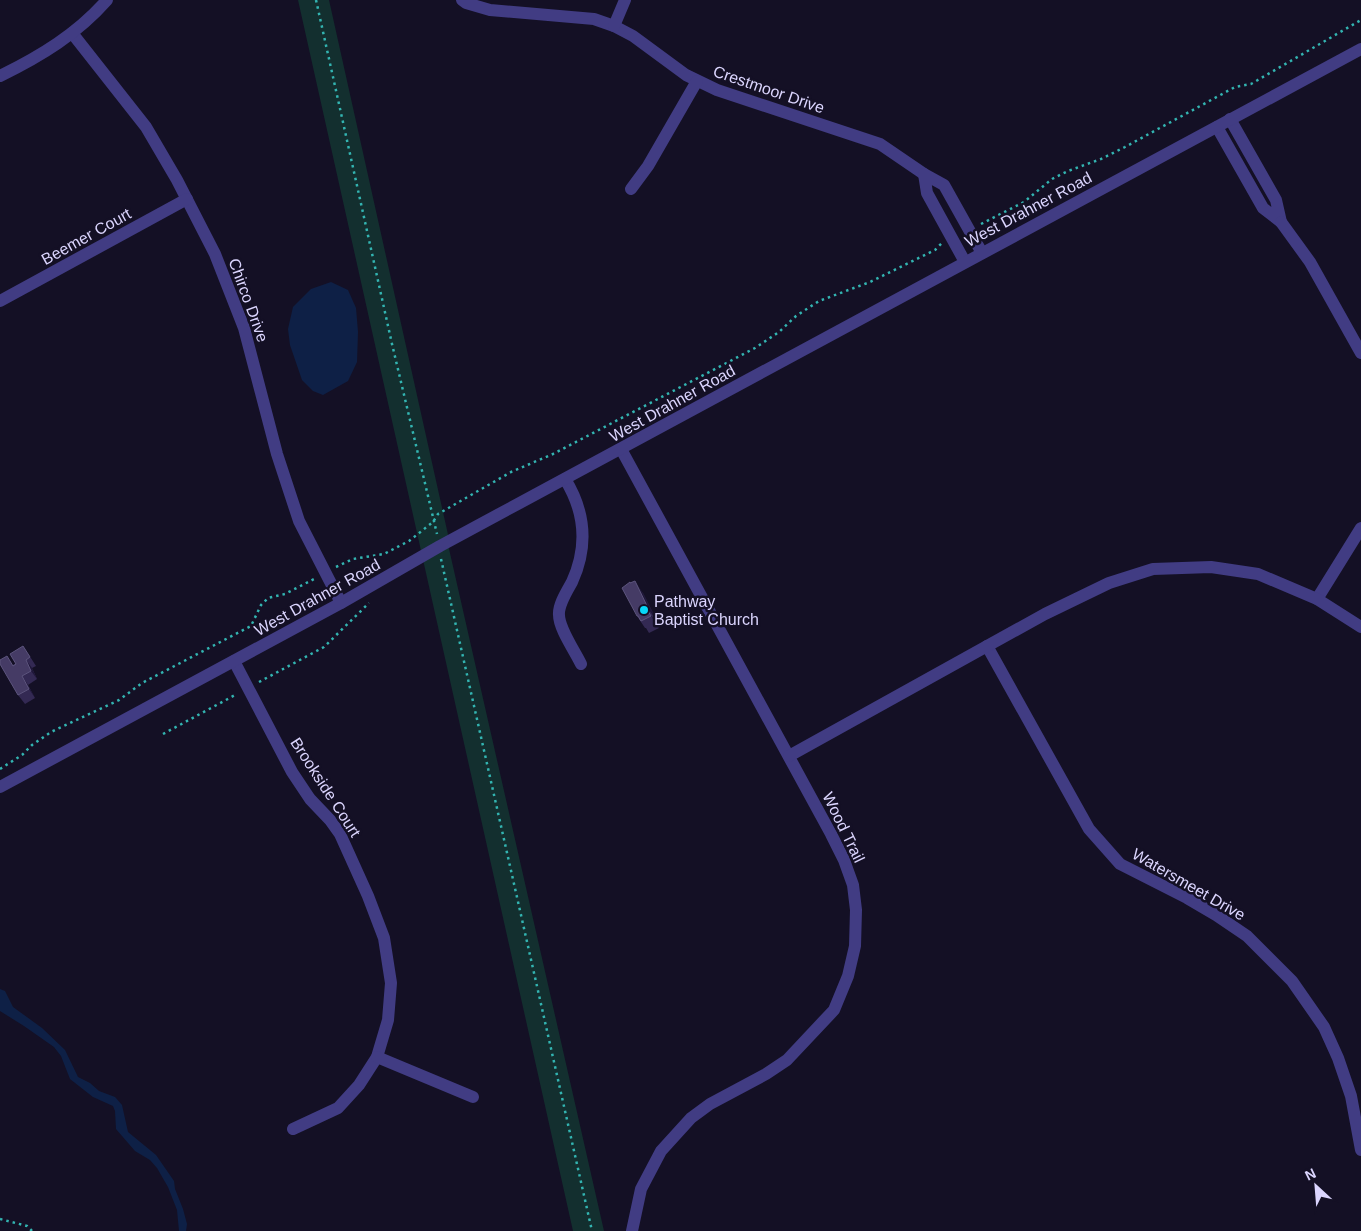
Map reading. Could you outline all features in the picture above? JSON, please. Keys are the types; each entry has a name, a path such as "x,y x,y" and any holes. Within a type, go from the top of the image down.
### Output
{"street":[{"path":"0,76 32,60 72,33 107,0"},
{"name":"Crestmoor Drive","path":"462,0 490,10 594,19 614,26 633,36 697,81 726,93 880,144 924,174 944,185 982,252"},
{"path":"614,26 625,0"},
{"name":"Chirco Drive","path":"72,33 146,127 187,199 215,254 244,328 277,454 299,521 340,603"},
{"name":"West Drahner Road","path":"0,787 982,252 1361,49"},
{"path":"632,189 648,166 697,81"},
{"path":"1230,119 1276,200 1281,222"},
{"path":"1216,126 1263,208 1281,222 1310,262 1361,353"},
{"path":"924,174 927,192 965,262"},
{"name":"Beemer Court","path":"0,302 187,199"},
{"name":"Wood Trail","path":"621,449 844,860 853,885 856,910 855,946 848,976 834,1010 787,1060 766,1074 710,1104 690,1118 661,1151 641,1189 632,1231"},
{"path":"565,479 574,493 583,523 583,552 577,572 558,614 562,626 582,664"},
{"path":"1317,599 1361,528"},
{"path":"789,756 1045,614 1109,583 1153,569 1211,567 1258,574 1317,599 1361,627"},
{"name":"Watersmeet Drive","path":"987,646 1088,828 1120,864 1194,902 1247,936 1292,981 1324,1027 1338,1058 1351,1096 1361,1150"},
{"name":"Brookside Court","path":"234,661 292,772 310,798 340,834 368,896 384,938 391,983 388,1020 377,1057 359,1085 338,1108 293,1130"},
{"path":"377,1057 473,1097"}],"path":[{"path":"316,0 392,344 440,546 441,564 592,1231"},
{"path":"969,230 1024,202 1052,179 1101,159 1235,87 1251,84 1361,20"},
{"path":"0,769 22,755 51,732 119,700 142,683 251,626 261,604 268,598 285,594 353,558 384,554 409,541 434,522 438,514 511,472 553,454 755,348 779,332 796,316 819,301 870,282 935,250 950,235"},
{"path":"163,734 324,647 373,599"},
{"path":"0,1219 27,1226 32,1231"}],"green space":[{"path":"298,0 329,0 449,539 447,540 604,1231 573,1231"}],"water":[{"path":"331,282 348,290 356,308 358,332 357,362 348,381 323,395 313,391 302,380 290,345 288,329 293,307 311,289"},
{"path":"0,989 5,991 13,1007 42,1028 65,1050 78,1077 90,1083 99,1091 115,1097 122,1105 128,1132 156,1155 174,1181 187,1224 186,1231 179,1231 177,1210 168,1187 157,1168 150,1160 135,1151 116,1129 113,1106 93,1097 70,1079 61,1056 54,1047 0,1011"}],"building":[{"path":"635,581 651,616 641,621 622,588"},
{"path":"23,646 30,657 26,660 31,671 22,676 29,689 18,695 0,664 0,660 7,656 13,666 16,664 10,654"}],"place":[{"name":"Pathway Baptist Church","path":"644,610"}]}
